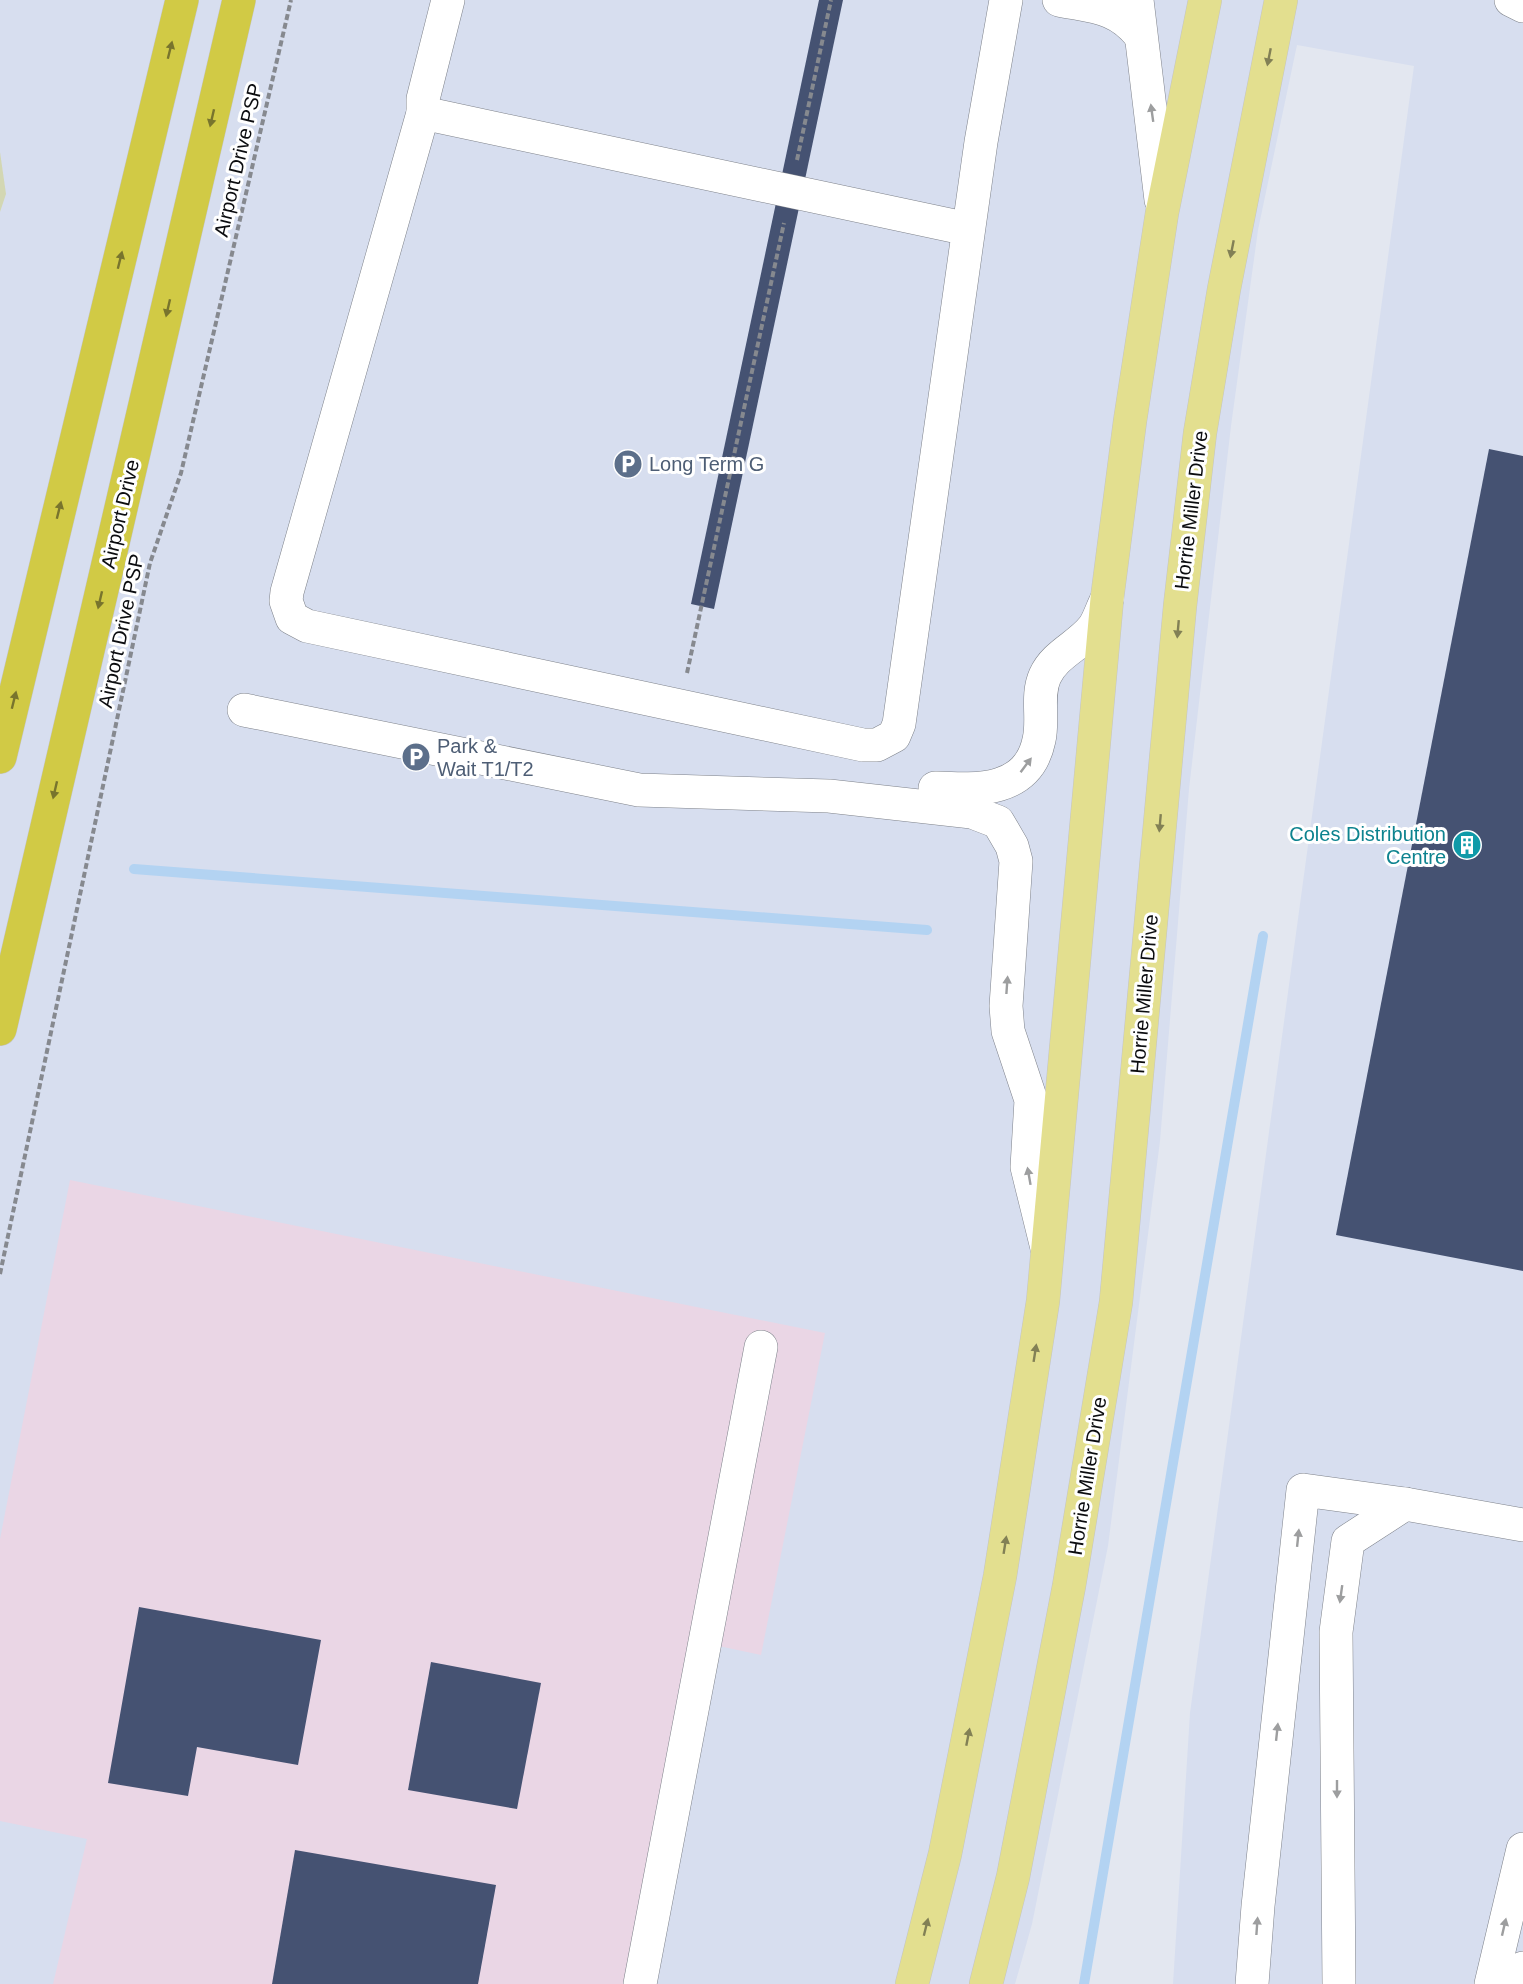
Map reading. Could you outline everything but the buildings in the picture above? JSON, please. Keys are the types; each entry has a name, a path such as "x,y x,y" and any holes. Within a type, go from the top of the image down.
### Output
{"highway":[{"path":"0,757 182,0"},
{"name":"Airport Drive","path":"0,1029 239,0"}],"main road":[{"path":"912,1984 945,1854 1000,1576 1048,1253 1107,599 1130,421 1162,213 1205,0"},
{"name":"Horrie Miller Drive","path":"986,1984 1013,1877 1069,1586 1116,1302 1179,618 1200,434 1224,290 1281,0"}],"lane":[{"path":"220,83 252,0"},
{"path":"423,107 417,37 427,0"},
{"path":"448,0 423,107 287,592 288,610 292,618 307,626 863,745 877,745 894,736 898,724 968,229 1006,0"},
{"path":"1059,0 1110,11 1128,20 1140,35"},
{"path":"1137,0 1162,213"},
{"path":"1511,0 1523,6"},
{"path":"423,107 790,191 968,229"},
{"path":"829,796 909,786 977,790 1001,784 1021,772 1034,754 1040,740 1041,692 1050,667 1094,627 1107,599"},
{"path":"244,710 639,790 829,796 972,812 998,822"},
{"path":"1001,784 992,795 991,804 1012,846 1016,869 1006,987 1008,1031 1031,1100 1027,1167 1048,1253"},
{"path":"640,1984 761,1347"},
{"path":"1252,1984 1259,1894 1304,1490 1405,1504 1523,1525"},
{"path":"1339,1984 1336,1632 1348,1541 1405,1504"},
{"path":"1491,1984 1523,1849"},
{"path":"1516,1984 1523,1968"}],"path":[{"name":"Airport Drive PSP","path":"0,1274 150,563 181,473 291,0"},
{"path":"680,706 831,0"}],"shaded area":[{"path":"0,0 1523,0 1523,1984 1173,1984 1190,1713 1414,66 1297,45 1258,230 1231,426 1189,789 1160,1141 1108,1546 1032,1924 1015,1984 0,1984"},
{"path":"70,1180 825,1333 761,1655 714,1645 650,1984 53,1984 87,1839 0,1821 0,1539"}],"green space":[{"path":"0,152 6,194 0,212"}],"waterway":[{"path":"134,869 927,930"},
{"path":"1084,1984 1263,936"}],"place":[{"name":"Long Term G","path":"628,464"},
{"name":"Park & Wait T1/T2","path":"416,757"},
{"name":"Coles Distribution Centre","path":"1467,845"}]}
